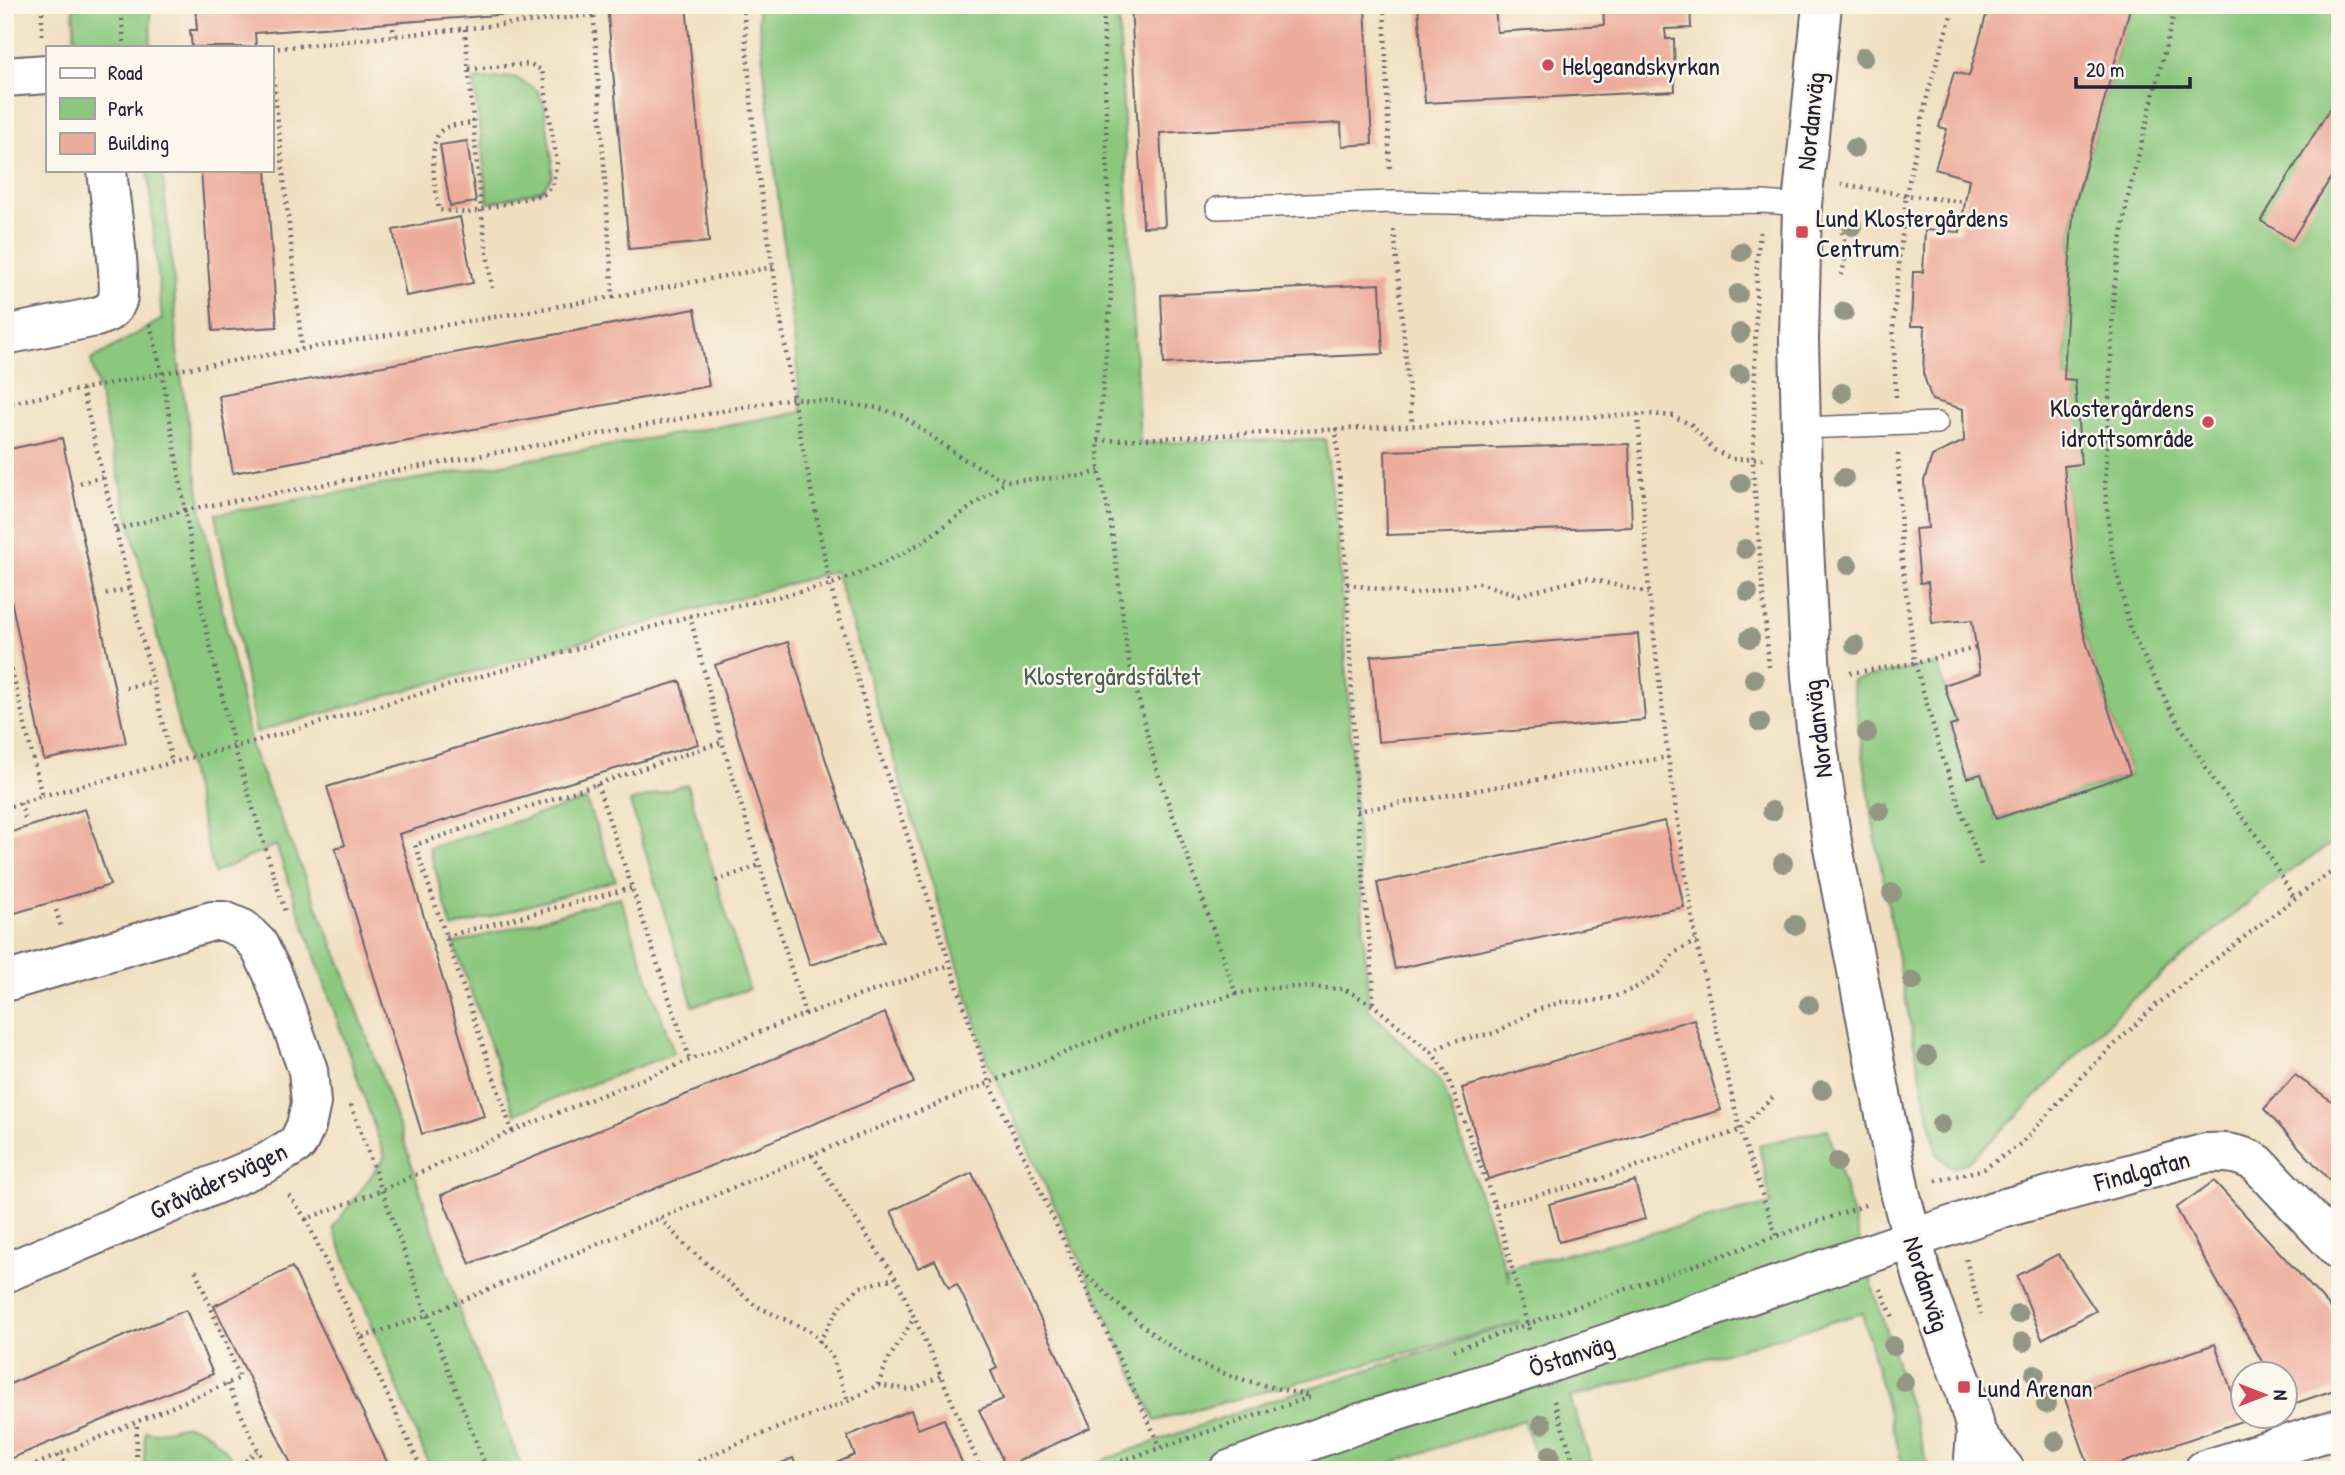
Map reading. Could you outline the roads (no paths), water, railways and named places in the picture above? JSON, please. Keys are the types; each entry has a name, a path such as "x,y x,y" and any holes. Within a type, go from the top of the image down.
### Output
{"street":[{"name":"Nordanväg","path":"1822,5 1803,191 1799,339 1802,528 1811,677 1832,842 1912,1240 1923,1279 1964,1387 1974,1452 2005,1470"},
{"path":"5,77 46,74"},
{"path":"5,335 96,317 110,311 118,297 119,284 107,172"},
{"name":"Gråvädersvägen","path":"5,982 212,922 225,921 243,929 258,944 272,972 308,1070 311,1103 306,1126 298,1143 266,1163 5,1273"},
{"name":"Finalgatan","path":"1912,1240 1994,1211 2206,1153 2226,1152 2242,1155 2257,1163 2340,1251"},
{"name":"Östanväg","path":"1229,1470 1363,1422 1541,1366 1912,1240"},
{"path":"2204,1470 2340,1427"}],"lane":[{"path":"1217,208 1391,202 1571,205 1763,202 1803,191"},
{"path":"1801,428 1937,423"}],"place":[{"name":"Helgeandskyrkan","path":"1548,65"},
{"name":"Lund Klostergårdens Centrum","path":"1802,232"},
{"name":"Klostergårdens idrottsområde","path":"2208,422"},
{"name":"Lund Arenan","path":"1964,1387"}],"park label":[{"name":"Klostergårdsfältet","path":"1112,675"}]}
